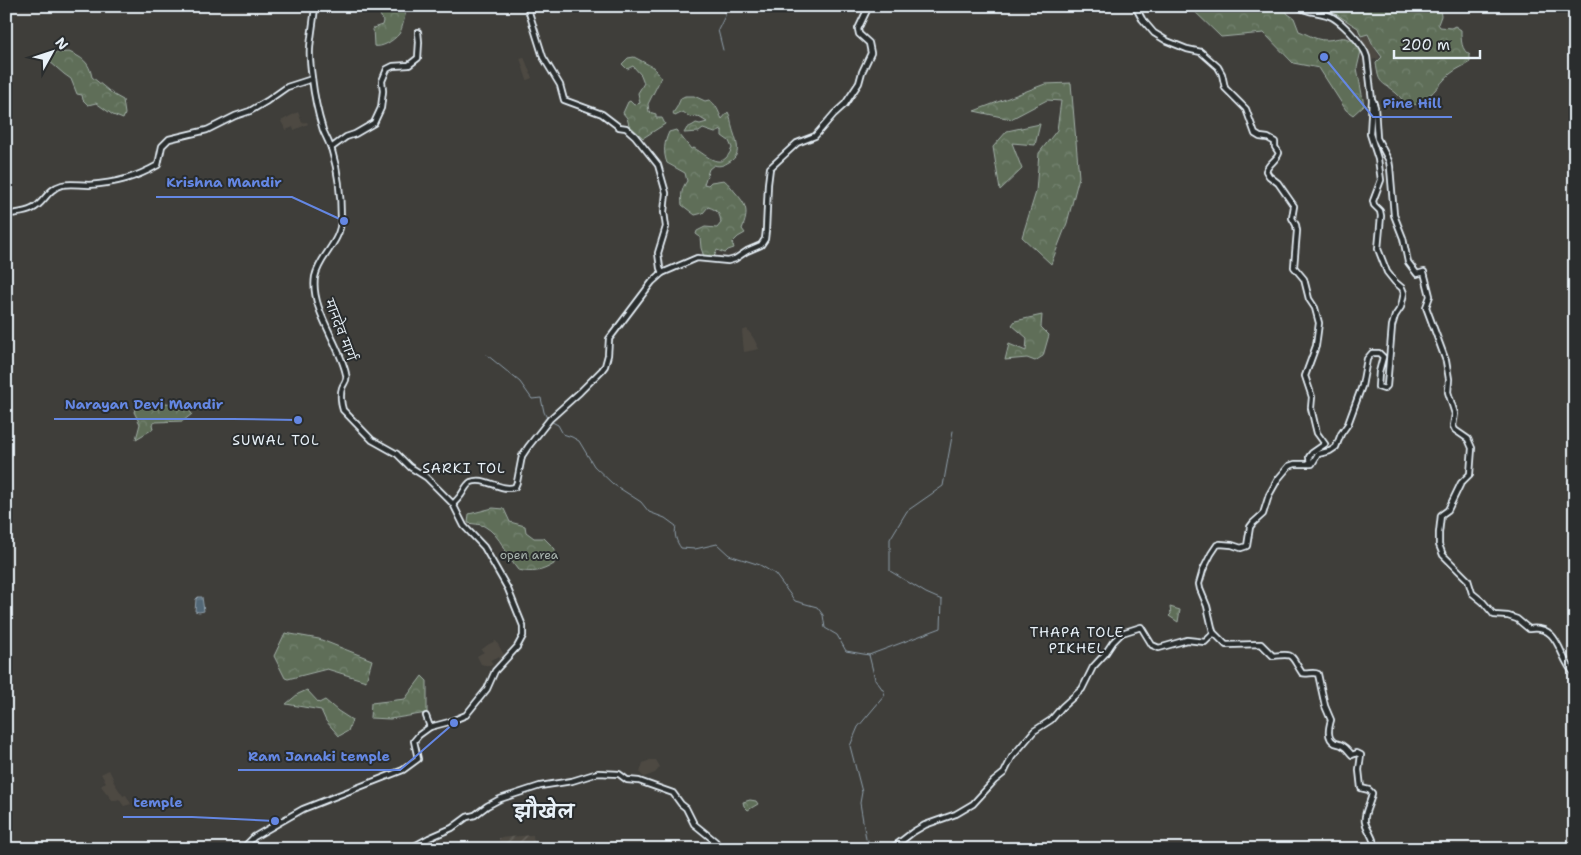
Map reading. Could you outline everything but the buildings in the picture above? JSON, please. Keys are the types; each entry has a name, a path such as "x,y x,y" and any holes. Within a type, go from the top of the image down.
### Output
{"main road":[{"name":"मानदेव मार्ग","path":"315,6 310,48 312,79 323,128 331,148 336,172 341,219 338,238 317,272 315,282 317,298 326,326 336,345 347,376 347,381 342,388 341,405 343,410 372,440 397,454 417,472 431,481 453,504 464,526 484,547 508,589 524,632 517,647 494,671 487,689 466,715 430,727"},
{"path":"527,6 543,57 560,85 564,100 602,114 619,127 626,128 635,136 658,165 666,193 664,212 666,227 658,253 662,273"},
{"path":"453,504 461,497 468,484 472,482 483,482 506,489 514,487 517,482 522,456 548,421 602,370 608,355 609,339 652,282 662,273 696,258 728,261 736,259 747,251 762,245 766,230 770,168 797,143 815,136 845,104 860,83 862,72 871,53 869,43 859,34 858,29 869,6"},
{"path":"1135,6 1154,33 1167,41 1200,52 1218,67 1222,74 1225,88 1246,109 1255,134 1275,142 1275,147 1279,153 1267,167 1266,171 1278,183 1294,206 1292,218 1296,229 1295,269 1304,279 1309,299 1315,308 1319,323 1316,346 1305,376 1312,397 1311,408 1317,433 1325,444 1312,452 1309,457 1310,464"},
{"path":"1297,6 1334,17 1365,50 1372,100 1370,134 1378,159 1381,180 1373,201 1374,206 1380,211 1382,216 1378,248 1387,272 1404,291 1404,296 1402,307 1395,316 1392,326 1388,384 1386,388 1382,389 1378,386 1383,357 1379,353 1372,353 1367,359 1362,386 1348,424 1341,434 1336,447 1330,451 1318,454 1314,463 1289,466 1269,494 1263,514 1253,522 1246,546 1241,548 1220,544 1215,547 1203,570 1199,584 1207,606 1213,632 1224,644 1263,644 1273,656 1289,654 1302,673 1316,673 1319,676 1325,706 1331,720 1328,729 1332,739 1335,743 1345,747 1350,754 1357,753 1361,755 1358,770 1361,788 1372,793 1364,820 1370,837 1375,842 1375,849"},
{"path":"331,148 346,137 374,123 381,108 382,81 385,72 393,66 409,65 418,58 418,32"},
{"path":"6,215 34,208 48,193 60,186 120,181 149,170 158,165 162,146 169,139 207,130 250,111 287,87 312,79"},
{"path":"1372,100 1375,107 1378,144 1389,161 1395,222 1403,238 1409,265 1417,274 1424,272 1427,280 1430,296 1426,307 1446,361 1449,379 1448,392 1455,414 1453,426 1455,430 1468,440 1472,448 1470,474 1461,483 1448,510 1441,516 1439,545 1443,555 1468,580 1472,593 1483,602 1489,611 1494,615 1517,619 1529,629 1545,630 1563,652 1569,668 1575,674"},
{"path":"891,849 925,825 956,814 976,802 994,781 1004,773 1012,757 1034,731 1051,720 1082,689 1092,667 1122,633 1141,627 1152,645 1159,648 1187,640 1207,641 1213,632"},
{"path":"242,849 254,837 303,808 403,770 418,759 414,741 430,727 426,716"},
{"path":"409,849 452,828 467,817 475,815 500,799 540,786 572,781 598,773 619,774 627,780 639,781 673,793 686,808 694,824 715,841 721,849"}],"shaded area":[{"path":"1367,35 1380,58 1371,60 1361,37"},
{"path":"524,57 532,78 527,80 520,58"},
{"path":"298,112 302,123 307,122 308,124 294,130 293,127 286,130 281,121"},
{"path":"747,329 759,349 744,352 742,331"},
{"path":"496,641 504,655 490,660 493,664 490,666 481,664 477,656 484,652 481,650"},
{"path":"656,760 660,767 655,773 644,777 640,773 643,763"},
{"path":"109,770 113,781 123,796 126,795 131,804 124,806 119,799 113,801 101,786 106,782 101,774"},
{"path":"533,835 534,845 500,849 499,838"}],"green space":[{"path":"376,6 407,6 399,34 394,39 380,46 374,46 373,28 382,25 383,21"},
{"path":"1189,6 1283,6 1288,14 1294,18 1299,31 1318,39 1346,38 1350,40 1361,51 1357,68 1364,105 1353,115 1346,110 1319,68 1293,63 1264,33 1221,37"},
{"path":"1329,6 1434,6 1440,9 1441,16 1438,24 1440,27 1451,28 1455,26 1461,30 1462,44 1470,55 1470,62 1450,74 1425,99 1413,105 1408,104 1379,79 1376,63 1382,57 1368,34 1361,36 1358,28 1331,11"},
{"path":"69,52 85,61 92,77 123,100 125,114 123,119 113,115 96,103 88,105 83,100 82,95 77,94 71,79 49,61 51,53"},
{"path":"634,57 653,67 661,78 648,104 649,112 656,114 656,118 662,118 665,124 643,138 629,125 623,113 628,102 630,101 634,105 640,103 638,93 644,83 641,75 633,66 627,69 622,64 628,58"},
{"path":"1071,83 1079,177 1067,223 1051,264 1022,237 1036,192 1039,153 1057,130 1061,101 1047,100 1011,119 974,111 1045,84"},
{"path":"694,96 705,101 709,100 716,106 722,119 728,112 737,146 734,159 724,165 714,165 709,169 704,184 708,185 711,182 724,180 731,187 746,209 746,218 742,229 745,233 732,243 734,248 725,253 717,250 714,257 704,257 700,237 696,234 697,231 705,227 717,228 721,223 719,215 708,207 703,213 695,215 682,205 682,193 687,181 685,173 667,163 665,144 669,132 676,130 691,149 694,148 714,160 724,160 732,148 729,141 722,136 722,130 715,133 703,129 699,132 684,133 687,128 696,123 707,122 697,116 690,117 683,112 675,116 673,113 681,98"},
{"path":"1040,124 1035,145 1012,143 1022,169 1000,190 993,147 1007,131"},
{"path":"1042,315 1041,327 1049,335 1043,356 1035,361 1027,358 1005,360 1009,344 1026,351 1027,338 1012,325 1015,321"},
{"path":"143,402 184,404 192,414 183,421 156,422 152,424 153,429 136,439 140,424 134,412 136,406"},
{"name":"open area","path":"493,508 504,509 510,522 525,526 526,532 534,538 544,538 555,549 554,564 537,571 518,570 499,540 490,530 482,525 468,523 469,514"},
{"path":"1170,607 1180,610 1178,622 1169,616 1171,614"},
{"path":"285,633 319,639 372,660 366,681 327,669 288,679 285,678 274,656"},
{"path":"422,676 427,681 427,713 390,719 370,718 371,703 405,699"},
{"path":"307,690 319,703 325,700 352,720 348,731 339,736 326,721 321,710 286,704 298,694"},
{"path":"756,801 758,804 748,810 743,802"}],"water":[{"path":"202,597 204,611 195,611 196,599"}],"waterway":[{"path":"723,50 718,30 725,16 725,6"},
{"path":"487,355 520,382 532,399 541,398 547,418"},
{"path":"550,421 558,425 563,434 579,441 594,466 613,484 641,502 649,512 665,518 676,526 676,538 681,548 695,549 717,544 729,555 760,565 775,574 795,601 817,607 823,615 825,628 837,635 846,651 869,655 941,628 942,600 926,593 890,571 890,539 907,511 943,486 953,431"},
{"path":"866,839 860,803 862,792 850,746 858,727 885,695 875,679 869,655"},
{"path":"866,849 868,840"}],"place":[{"name":"Pine Hill","path":"1324,57"},
{"name":"Krishna Mandir","path":"344,221"},
{"name":"Narayan Devi Mandir","path":"298,420"},
{"name":"Ram Janaki temple","path":"454,723"},
{"name":"temple","path":"275,821"}],"district":[{"name":"SUWAL TOL","path":"276,440"},
{"name":"SARKI TOL","path":"464,468"},
{"name":"THAPA TOLE PIKHEL","path":"1077,640"},
{"name":"झौखेल","path":"544,812"}]}
